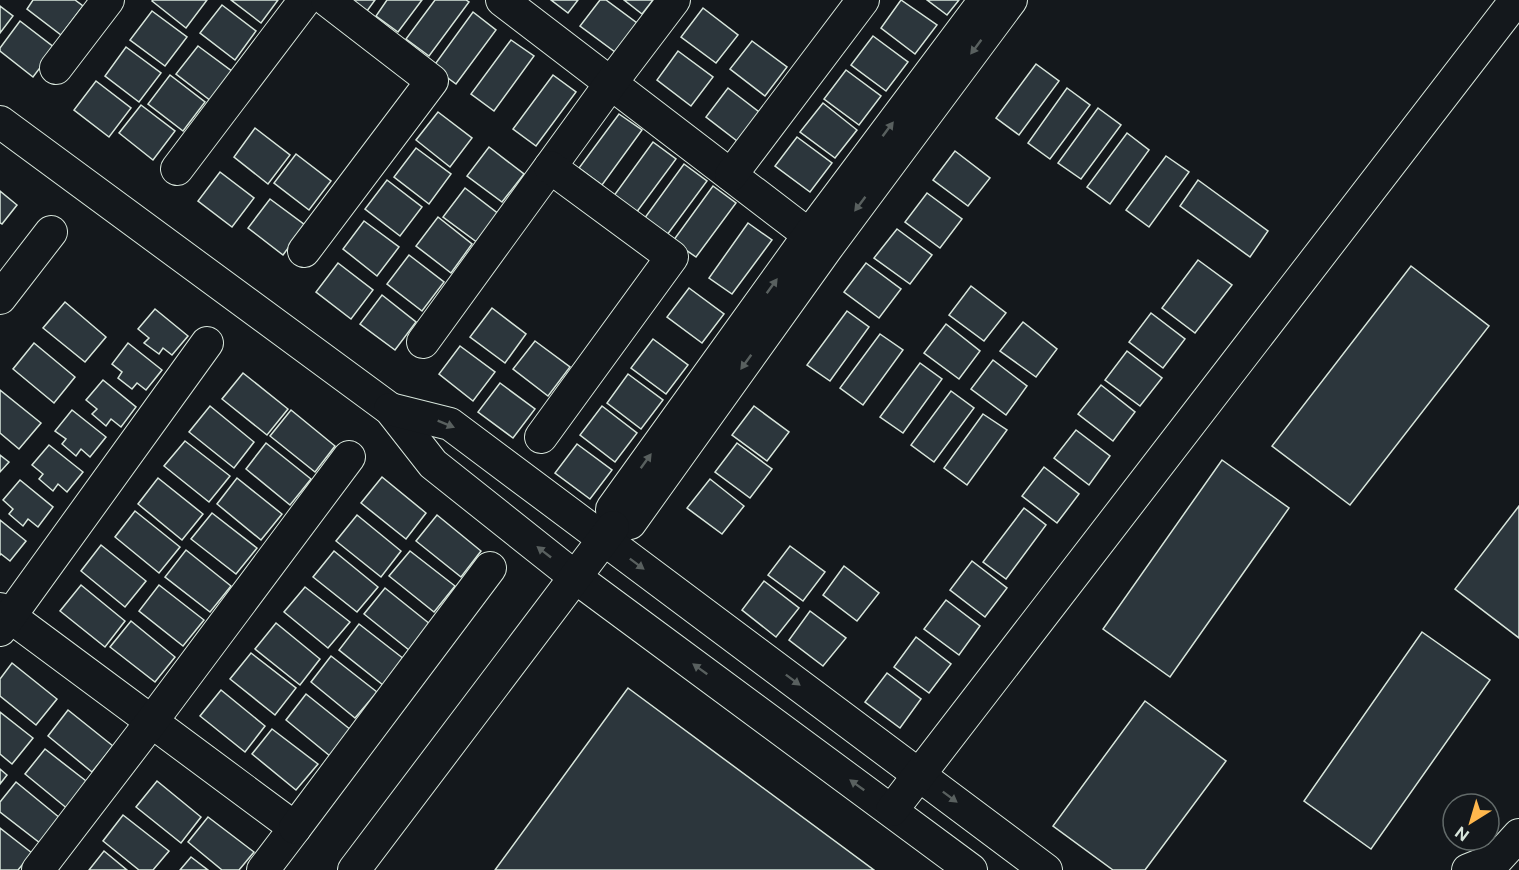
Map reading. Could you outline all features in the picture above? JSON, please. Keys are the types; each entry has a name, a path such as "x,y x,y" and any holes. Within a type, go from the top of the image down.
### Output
{"street":[{"path":"56,68 108,0"},
{"path":"177,169 305,0"},
{"path":"304,251 432,81 327,0"},
{"path":"502,0 818,242"},
{"path":"423,342 674,0"},
{"path":"731,175 863,0"},
{"path":"818,242 985,0"},
{"path":"354,870 608,533 612,509 818,242 1011,0"},
{"path":"892,810 1516,0"},
{"path":"0,122 390,409 433,464 575,576 971,870"},
{"path":"541,437 672,257 550,167"},
{"path":"0,298 51,232"},
{"path":"207,343 4,618 152,722 295,828"},
{"path":"390,409 450,424 608,533 1046,870"},
{"path":"38,870 152,722 349,457"},
{"path":"263,870 490,568"},
{"path":"1468,870 1498,858 1519,835"}],"building":[{"path":"33,0 75,0 83,6 61,35 27,9"},
{"path":"153,0 207,0 186,28"},
{"path":"231,0 278,0 261,23"},
{"path":"351,0 375,0 367,11"},
{"path":"387,0 422,0 398,32 376,16"},
{"path":"435,0 466,0 469,2 429,56 406,39"},
{"path":"551,0 578,0 568,13"},
{"path":"600,0 606,0 637,23 615,52 580,26"},
{"path":"624,0 653,0 642,14"},
{"path":"901,0 937,25 915,54 881,28"},
{"path":"927,0 959,0 947,15"},
{"path":"222,5 256,31 235,60 200,33"},
{"path":"0,6 13,16 0,33"},
{"path":"703,8 738,35 716,63 681,37"},
{"path":"152,11 187,37 165,66 130,40"},
{"path":"473,12 496,30 456,84 433,67"},
{"path":"20,21 55,48 33,77 0,51"},
{"path":"873,36 908,62 886,91 851,65"},
{"path":"511,40 534,56 494,111 471,94"},
{"path":"752,41 787,67 765,96 730,69"},
{"path":"198,46 233,72 211,101 176,74"},
{"path":"126,47 161,73 139,102 105,76"},
{"path":"678,51 713,77 691,106 657,80"},
{"path":"1036,64 1059,81 1019,135 996,118"},
{"path":"846,70 881,96 859,125 824,99"},
{"path":"170,75 205,102 183,131 148,104"},
{"path":"553,75 576,92 536,146 513,129"},
{"path":"96,81 131,108 109,137 74,110"},
{"path":"728,88 763,115 741,144 706,117"},
{"path":"1067,88 1090,105 1050,159 1028,143"},
{"path":"823,103 857,130 835,158 800,132"},
{"path":"141,105 175,131 153,160 119,133"},
{"path":"1098,108 1121,125 1081,179 1058,163"},
{"path":"438,112 472,138 450,167 416,140"},
{"path":"619,114 642,130 602,185 579,168"},
{"path":"255,128 290,155 268,184 234,157"},
{"path":"1127,133 1149,150 1110,204 1087,187"},
{"path":"797,137 832,163 810,192 775,166"},
{"path":"653,142 676,159 636,213 613,197"},
{"path":"489,147 524,174 502,202 467,176"},
{"path":"416,148 451,174 429,204 394,177"},
{"path":"955,151 990,178 968,206 933,180"},
{"path":"296,154 331,181 309,210 274,183"},
{"path":"1166,156 1189,172 1149,227 1126,210"},
{"path":"684,164 707,181 667,235 644,219"},
{"path":"220,172 254,198 232,227 198,201"},
{"path":"387,180 422,207 400,236 365,209"},
{"path":"1198,180 1268,231 1250,257 1180,206"},
{"path":"713,186 736,203 696,257 673,241"},
{"path":"465,188 500,215 478,243 443,217"},
{"path":"0,191 17,205 2,224 0,223"},
{"path":"927,193 962,219 940,248 905,222"},
{"path":"270,199 305,225 283,255 248,228"},
{"path":"438,217 472,244 451,273 416,246"},
{"path":"364,221 399,247 377,276 343,249"},
{"path":"748,223 772,240 732,294 709,278"},
{"path":"897,229 932,255 910,284 874,258"},
{"path":"409,255 444,282 422,311 387,284"},
{"path":"1198,260 1232,285 1195,333 1162,308"},
{"path":"338,263 373,290 351,319 316,292"},
{"path":"866,263 901,289 879,318 844,292"},
{"path":"1411,266 1489,326 1350,505 1272,446"},
{"path":"971,286 1006,313 984,341 949,315"},
{"path":"689,288 724,314 702,343 667,317"},
{"path":"382,295 416,322 395,350 360,324"},
{"path":"65,302 106,337 85,362 43,328"},
{"path":"492,308 526,334 505,363 470,337"},
{"path":"155,309 188,336 172,355 163,348 159,354 144,343 149,338 138,329"},
{"path":"847,311 869,327 830,381 807,365"},
{"path":"1151,313 1185,339 1163,368 1129,342"},
{"path":"1023,322 1057,349 1036,377 1000,351"},
{"path":"946,324 980,351 959,379 924,353"},
{"path":"880,334 903,350 863,405 840,388"},
{"path":"653,339 688,365 666,394 631,368"},
{"path":"535,341 570,367 548,396 513,369"},
{"path":"34,343 75,377 54,403 13,369"},
{"path":"128,343 162,370 146,390 137,383 132,389 118,378 122,372 112,364"},
{"path":"460,346 495,372 473,401 439,374"},
{"path":"1127,351 1162,378 1140,406 1105,380"},
{"path":"993,360 1027,386 1006,415 971,389"},
{"path":"920,363 942,379 903,433 880,417"},
{"path":"243,373 288,409 267,435 222,399"},
{"path":"628,374 663,400 641,429 607,403"},
{"path":"103,380 136,407 121,427 111,419 106,426 92,414 97,409 86,400"},
{"path":"500,383 535,409 513,438 478,412"},
{"path":"1101,385 1135,412 1113,441 1078,414"},
{"path":"0,390 41,423 19,449 0,433"},
{"path":"951,391 974,408 934,462 911,445"},
{"path":"210,406 254,442 234,468 189,432"},
{"path":"602,406 637,433 615,462 580,435"},
{"path":"754,406 789,432 767,461 732,435"},
{"path":"72,410 106,437 90,457 81,449 76,456 62,444 66,439 55,431"},
{"path":"291,410 335,446 315,472 270,436"},
{"path":"983,414 1007,430 967,485 944,468"},
{"path":"1076,430 1110,456 1089,485 1054,458"},
{"path":"185,441 230,476 209,502 164,466"},
{"path":"266,443 311,479 290,505 246,469"},
{"path":"737,443 772,469 750,498 715,472"},
{"path":"577,444 612,470 590,499 555,473"},
{"path":"49,445 83,472 67,492 58,484 53,491 39,479 43,474 32,465"},
{"path":"0,455 9,462 0,472"},
{"path":"1222,460 1289,508 1170,677 1103,629"},
{"path":"1044,467 1079,494 1057,523 1022,496"},
{"path":"382,477 426,513 406,539 361,503"},
{"path":"158,478 203,514 182,540 138,504"},
{"path":"237,478 282,514 261,540 217,504"},
{"path":"710,479 744,506 722,534 687,508"},
{"path":"20,480 53,507 38,527 28,519 23,526 9,514 13,509 3,500"},
{"path":"1519,506 1519,638 1455,589"},
{"path":"1024,508 1046,525 1006,579 983,562"},
{"path":"135,511 180,547 159,573 115,537"},
{"path":"212,513 257,548 236,574 191,539"},
{"path":"357,515 401,551 381,577 336,541"},
{"path":"437,515 481,551 461,577 416,541"},
{"path":"0,520 26,541 10,561 0,555"},
{"path":"101,545 146,581 125,607 81,571"},
{"path":"790,546 825,572 803,601 768,575"},
{"path":"186,550 231,586 210,612 165,577"},
{"path":"334,551 378,587 357,612 313,577"},
{"path":"410,551 455,586 434,612 389,576"},
{"path":"972,561 1007,588 985,617 950,590"},
{"path":"844,566 879,593 857,621 823,595"},
{"path":"764,581 799,608 776,637 742,610"},
{"path":"81,585 125,621 105,647 60,611"},
{"path":"159,585 204,620 183,646 139,611"},
{"path":"305,587 350,622 328,648 284,612"},
{"path":"385,588 430,624 409,650 364,614"},
{"path":"946,600 980,626 959,655 924,629"},
{"path":"810,611 846,638 823,666 789,640"},
{"path":"131,621 175,657 155,682 110,647"},
{"path":"276,623 320,659 300,685 255,649"},
{"path":"359,624 404,659 383,685 339,650"},
{"path":"1422,632 1490,680 1371,849 1304,801"},
{"path":"916,637 951,664 929,693 894,667"},
{"path":"251,653 296,688 275,715 230,679"},
{"path":"331,656 377,692 355,718 311,682"},
{"path":"12,663 57,699 36,725 0,696 0,679"},
{"path":"887,673 921,699 900,728 865,702"},
{"path":"628,688 874,870 495,870"},
{"path":"221,690 265,726 245,752 200,716"},
{"path":"306,694 351,730 330,756 286,720"},
{"path":"1145,701 1226,761 1145,870 1113,870 1053,826"},
{"path":"68,710 113,746 92,772 48,736"},
{"path":"0,712 33,738 12,764 0,754"},
{"path":"272,729 318,764 296,790 252,754"},
{"path":"45,749 90,784 69,810 25,774"},
{"path":"0,769 7,775 0,784"},
{"path":"157,781 201,817 181,843 136,807"},
{"path":"16,782 60,818 40,843 0,812 0,802"},
{"path":"123,815 169,851 153,870 139,870 103,841"},
{"path":"208,817 254,852 239,870 222,870 188,842"},
{"path":"0,828 32,853 18,870 0,870"},
{"path":"104,851 127,870 89,870"},
{"path":"191,857 208,870 180,870"}]}
